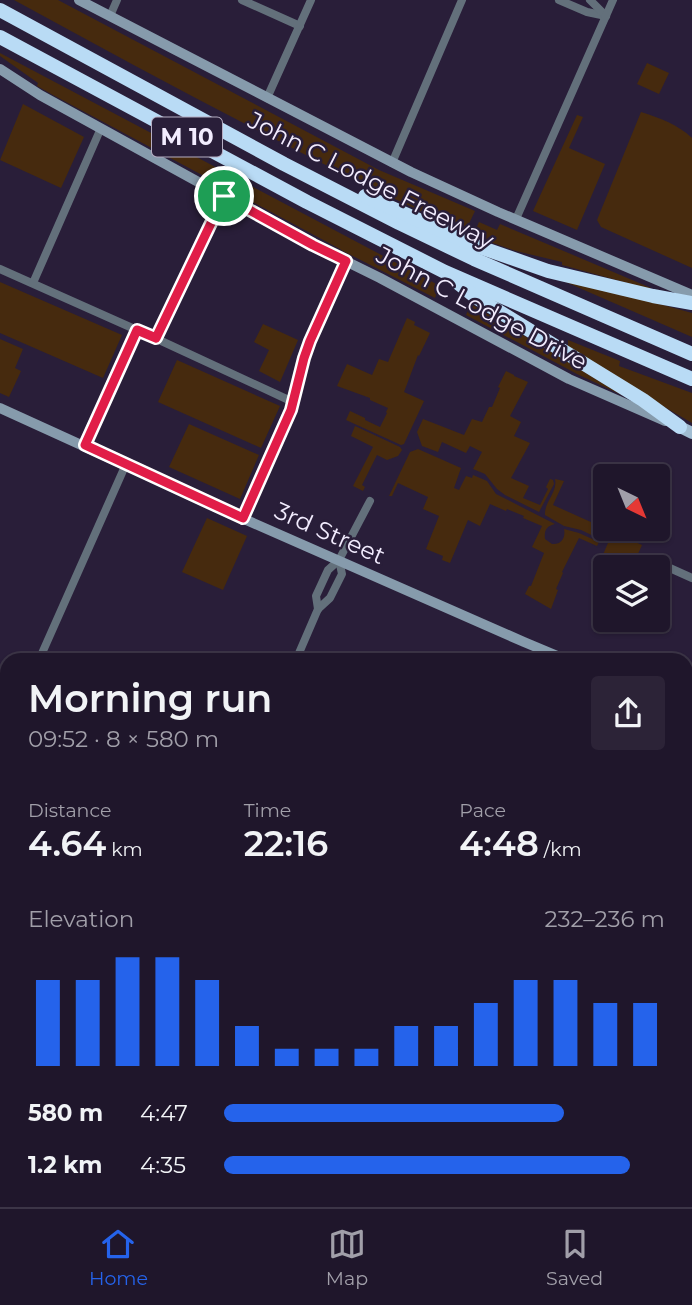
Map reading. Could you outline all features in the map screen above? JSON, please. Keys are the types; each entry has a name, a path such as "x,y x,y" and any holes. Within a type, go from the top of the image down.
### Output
{"highway":[{"name":"John C Lodge Freeway","path":"0,10 399,223 474,259 692,354"},
{"name":"John C Lodge Freeway","path":"0,37 307,202 445,272 692,379"},
{"path":"312,178 361,194 474,245 548,271 692,303"},
{"path":"445,272 477,298 643,400 686,430"}],"main road":[{"path":"79,0 392,163 498,212 692,295"},
{"name":"John C Lodge Drive","path":"0,69 40,95 313,245 569,379 686,430"},
{"name":"3rd Street","path":"0,408 339,559 540,653"}],"street":[{"path":"110,16 117,0"},
{"path":"242,0 300,26"},
{"path":"267,98 311,0"},
{"path":"392,163 462,0"},
{"path":"559,0 587,12 606,16"},
{"path":"590,0 606,16"},
{"path":"516,219 613,0"},
{"path":"33,284 101,128"},
{"path":"156,338 224,196"},
{"path":"243,518 293,402 310,341 346,261"},
{"path":"0,269 293,402"},
{"path":"85,445 137,330"},
{"path":"42,653 126,464"},
{"path":"318,609 316,596 328,569 339,559 370,501"},
{"path":"299,653 318,609 330,598 342,574 339,559"},
{"path":"670,568 692,578"}],"shaded area":[{"path":"14,0 58,0 379,170 475,211 465,232 237,120"},
{"path":"0,53 440,286 435,298 37,86 38,83 0,56"},
{"path":"647,63 669,73 659,94 637,84"},
{"path":"23,104 84,137 61,188 0,160"},
{"path":"641,112 668,122 692,138 692,268 601,227 597,220"},
{"path":"577,115 583,117 569,148 605,164 577,230 533,211"},
{"path":"479,222 497,230 500,224 651,288 562,265 562,262 516,251 473,236"},
{"path":"562,277 692,313 692,337 561,280"},
{"path":"0,282 122,335 103,378 0,333"},
{"path":"471,304 626,397 466,315"},
{"path":"407,318 430,333 418,355 404,392 424,401 404,444 401,445 346,420 350,411 380,427 388,408 337,386 347,364 372,375 379,359 388,362"},
{"path":"263,324 298,340 280,382 259,371 269,350 254,342"},
{"path":"0,339 23,349 15,368 21,371 9,397 0,393"},
{"path":"568,340 620,361 619,366 692,393 692,423 568,347"},
{"path":"177,360 280,406 261,448 158,402"},
{"path":"506,371 528,382 510,416 521,422 514,436 530,443 511,478 529,486 523,498 540,505 550,479 554,484 539,512 505,495 485,474 473,469 482,452 470,446 466,453 442,442 438,452 422,446 417,432 423,419 464,435 472,419 482,422 489,407 492,407"},
{"path":"189,424 259,455 240,499 169,467"},
{"path":"355,426 402,450 398,456 387,460 377,455 362,485 365,487 363,491 353,486 373,447 351,436"},
{"path":"418,449 461,468 454,488 459,490 466,476 472,478 473,475 487,481 496,494 555,524 546,529 545,534 545,539 552,544 562,540 564,529 599,542 597,546 579,538 562,572 551,609 525,594 544,553 532,547 542,526 523,518 524,516 490,504 480,526 468,520 450,563 442,560 443,556 426,549 439,516 423,509 428,497 398,483 392,496 389,496 410,452"},
{"path":"555,479 564,481 553,505 593,523 593,536 564,526 545,515"},
{"path":"207,518 247,536 223,590 182,572"},
{"path":"604,541 633,541 642,545 637,555 603,555 608,543"}],"route":[{"path":"224,196 346,261 310,341 291,410 243,518 85,445 137,330 156,338 224,196"}]}
